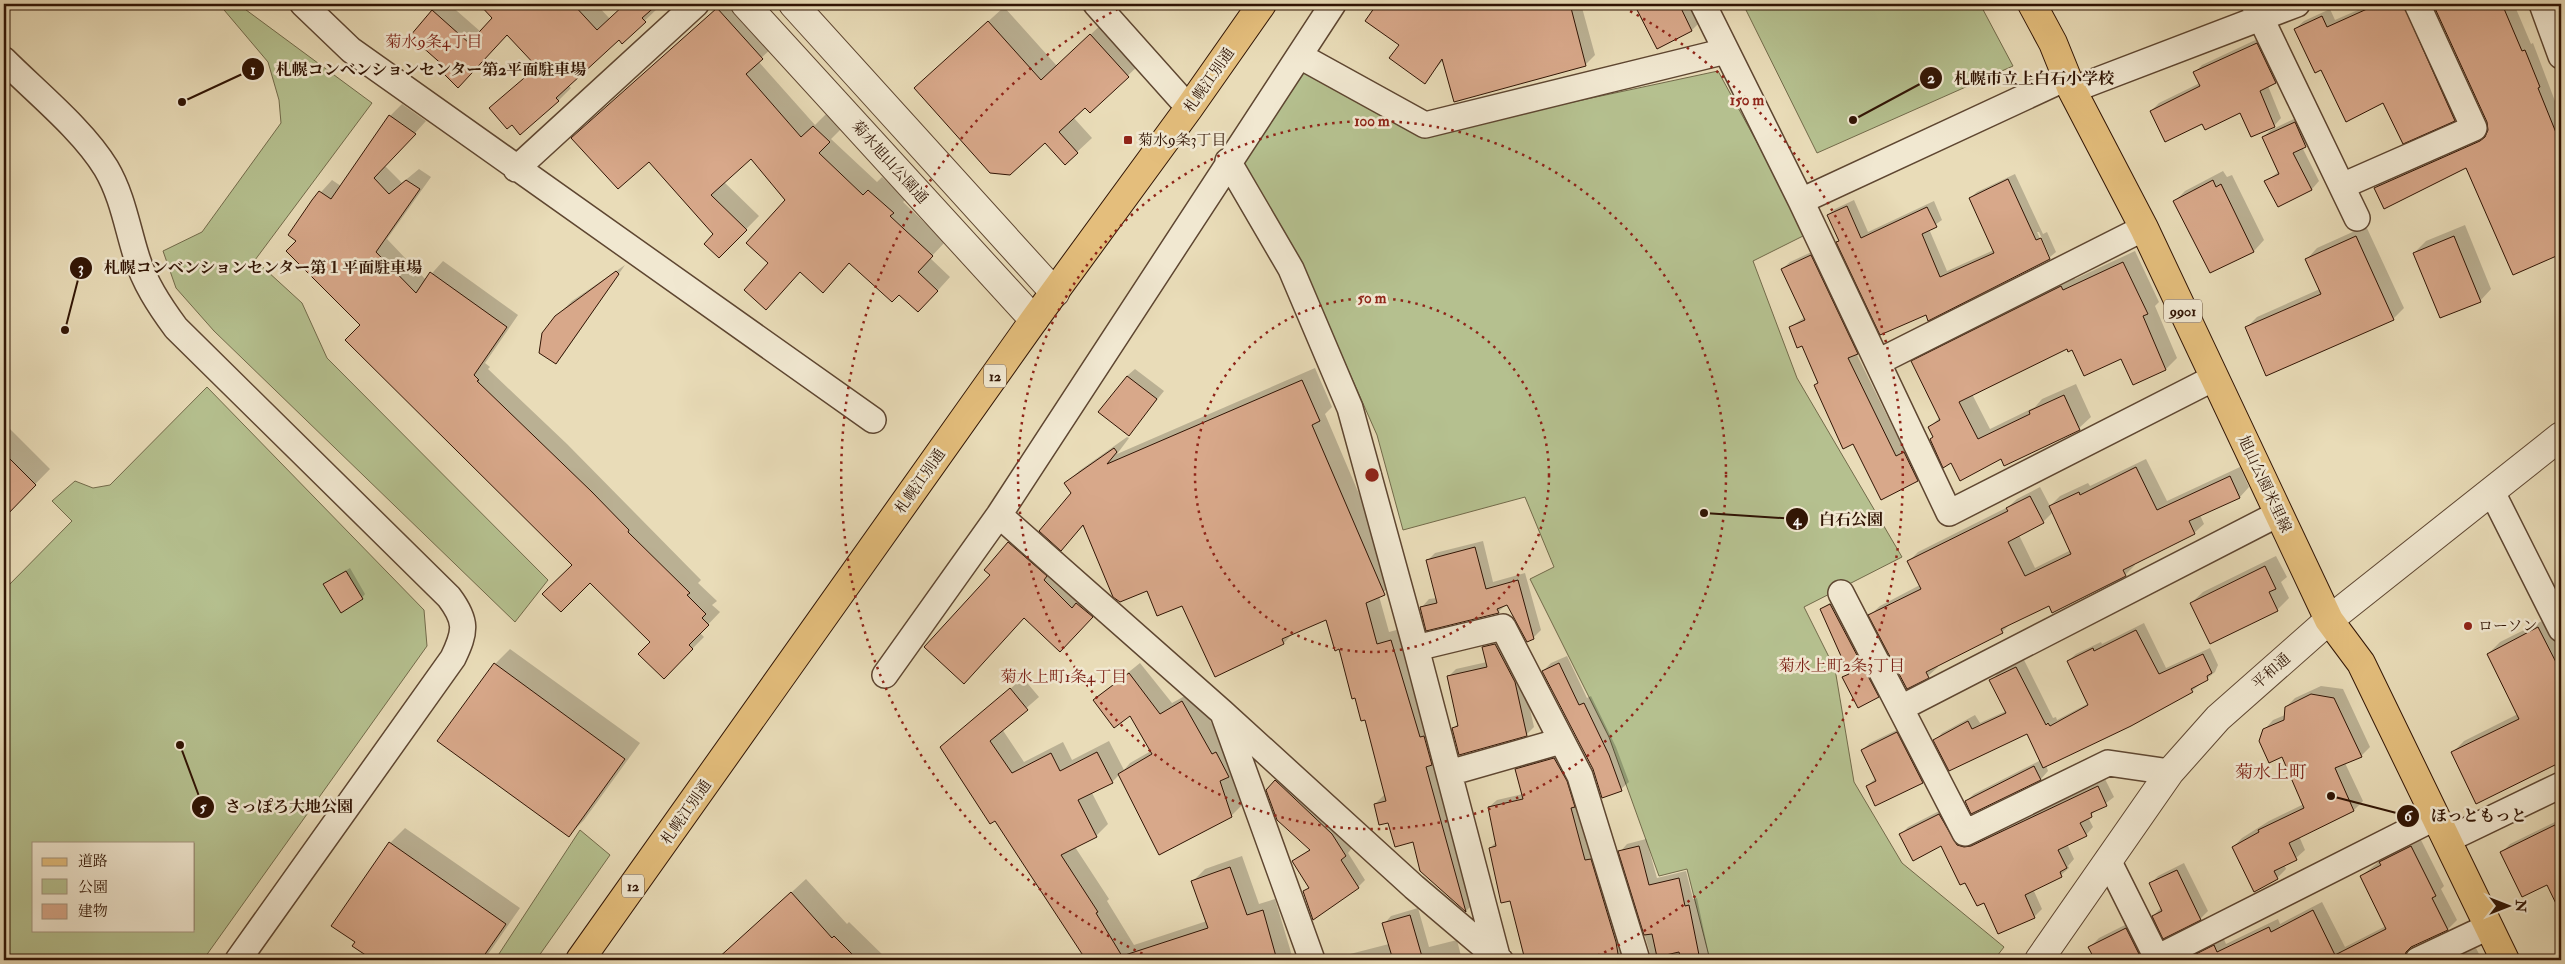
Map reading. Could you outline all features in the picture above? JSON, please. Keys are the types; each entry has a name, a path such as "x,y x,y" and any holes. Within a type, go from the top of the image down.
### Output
{"main road":[{"name":"札幌江別通","path":"580,960 1034,320 1190,108 1262,4"},
{"name":"旭山公園米里線","path":"2032,4 2053,43 2069,84 2144,228 2329,620 2361,663 2505,960"}],"street":[{"path":"303,4 351,50 516,169 873,420"},
{"path":"516,169 696,4"},
{"name":"菊水旭山公園通","path":"745,4 1034,320"},
{"path":"793,4 1054,293"},
{"path":"1096,4 1190,108"},
{"path":"885,675 999,515 1228,161 1333,4"},
{"path":"1703,4 1801,201 1948,513 2214,378"},
{"path":"1801,201 2069,84 2258,11 2297,4"},
{"path":"2342,186 2474,128 2417,4"},
{"path":"2542,4 2561,56"},
{"path":"2258,11 2357,218"},
{"path":"1300,56 1425,125 1726,51"},
{"path":"4,60 86,142 106,168 119,196 145,278 160,307 176,328 449,597 460,612 464,626 462,641 453,658 238,960"},
{"path":"1228,161 1291,269 1350,408 1498,959"},
{"path":"1878,362 2144,228"},
{"name":"平和通","path":"2039,960 2170,772 2218,718 2329,620 2561,436"},
{"path":"2492,492 2561,629"},
{"path":"1900,708 2278,514"},
{"path":"999,515 1222,712 1414,887 1498,959"},
{"path":"1841,593 1965,833 2108,763 2170,772"},
{"path":"1416,648 1502,627 1580,776 1637,960"},
{"path":"1222,712 1312,960"},
{"path":"1449,773 1562,741"},
{"path":"2108,860 2157,959 2442,828 2561,785"},
{"path":"2418,960 2488,927"}],"green space":[{"path":"219,4 238,4 372,103 255,260 302,303 327,358 548,580 515,622 214,331 176,288 163,251 202,232 281,123 279,100 268,62"},
{"path":"1743,4 1980,4 2013,66 1817,153"},
{"path":"1304,71 1418,135 1718,71 1807,234 1753,261 1797,378 1902,557 1804,607 1835,669 1854,782 1902,863 2004,947 1994,960 1710,960 1687,869 1659,876 1609,737 1530,579 1554,567 1525,497 1403,530 1377,435 1326,320 1241,160"},
{"path":"207,387 424,610 427,646 203,960 4,960 4,590 72,521 52,501 75,481 93,488 110,485"},
{"path":"580,830 610,855 536,960 495,960"}],"building":[{"path":"479,4 573,4 597,30 625,4 658,4 642,18 646,22 622,44 619,40 556,98 559,101 520,135 512,125 507,129 489,108 537,67 507,35 458,88 442,72 446,68 410,36 432,10 469,43 492,18"},
{"path":"1377,4 1570,4 1586,66 1454,102 1442,59 1425,84 1389,58 1399,45 1365,21"},
{"path":"1634,4 1679,4 1692,31 1657,49"},
{"path":"2365,4 2403,4 2455,121 2403,144 2383,103 2346,122 2321,70 2315,73 2294,29 2322,16 2327,27 2367,9"},
{"path":"2433,4 2502,4 2522,51 2525,50 2561,145 2561,254 2513,275 2466,168 2384,209 2374,188 2480,141 2485,137 2488,130 2487,122"},
{"path":"717,8 763,59 746,74 801,137 813,126 830,142 819,153 863,195 868,190 894,213 890,216 933,256 918,272 938,291 918,312 899,295 892,302 849,263 823,293 800,272 766,310 744,290 768,263 746,243 785,200 751,159 711,195 747,230 719,258 704,244 713,234 649,162 618,189 571,138"},
{"path":"988,21 1041,80 1090,34 1129,77 1090,113 1085,108 1059,132 1078,153 1065,165 1045,143 1010,175 990,173 914,88"},
{"path":"2257,43 2276,83 2260,91 2275,127 2251,137 2240,113 2205,130 2202,124 2165,142 2150,111 2200,86 2193,72"},
{"path":"389,115 416,134 374,178 389,194 406,180 420,189 376,252 416,293 430,272 507,327 474,375 479,380 477,381 592,492 629,530 628,532 690,593 687,595 706,614 702,618 709,625 689,645 693,649 664,679 638,654 650,642 590,583 561,612 542,594 572,565 345,340 360,325 286,251 296,241 288,235 312,200 319,191 331,199"},
{"path":"2295,122 2306,147 2293,153 2312,190 2278,207 2264,181 2279,174 2262,137"},
{"path":"2008,179 2036,240 2041,238 2050,259 1928,321 1926,315 1880,335 1836,242 1839,241 1827,215 1847,206 1861,238 1927,207 1937,227 1922,234 1940,277 1994,253 1969,198"},
{"path":"2213,180 2216,187 2221,184 2254,252 2210,273 2173,201"},
{"path":"2356,236 2394,320 2266,376 2245,327 2321,294 2305,259"},
{"path":"2454,236 2481,302 2440,318 2413,253"},
{"path":"1811,255 1858,354 1848,358 1896,456 1904,452 1918,481 1881,500 1853,444 1843,449 1814,385 1818,383 1802,346 1797,348 1789,327 1805,320 1781,269"},
{"path":"2123,262 2148,314 2143,316 2166,370 2133,385 2121,359 2084,376 2072,350 2068,352 2067,349 1959,402 1978,439 2030,414 2029,411 2064,395 2080,430 2004,466 2001,459 1960,481 1951,463 1943,468 1930,439 1933,437 1928,427 1940,420 1911,361 2061,286 2063,290"},
{"path":"616,271 619,274 556,364 539,353 542,333 555,316"},
{"path":"1127,376 1157,399 1129,436 1098,412"},
{"path":"1302,380 1320,421 1312,425 1385,595 1366,603 1377,644 1391,640 1420,737 1424,736 1432,765 1426,767 1466,912 1420,871 1413,842 1395,847 1388,823 1379,825 1374,804 1386,801 1365,720 1361,721 1355,698 1352,699 1339,649 1335,651 1326,620 1282,639 1284,644 1215,677 1182,606 1157,616 1147,591 1120,602 1113,597 1083,525 1061,551 1039,531 1071,493 1064,483 1114,448 1117,452 1107,464"},
{"path":"4,453 36,485 4,518"},
{"path":"2136,467 2157,510 2230,476 2240,498 2189,521 2195,534 2123,570 2126,576 2052,613 2049,606 2001,629 2003,633 1926,672 1929,678 1907,689 1868,615 1921,589 1907,561 2008,511 2006,508 2030,496 2044,523 2008,542 2025,576 2071,554 2049,506 2079,492 2080,495"},
{"path":"1008,542 1047,576 1044,580 1072,608 1076,603 1093,617 1060,652 1024,618 964,684 924,647 990,575 984,570"},
{"path":"1475,547 1486,589 1518,580 1534,639 1527,642 1507,605 1497,609 1499,613 1426,631 1420,607 1437,603 1426,560"},
{"path":"2265,566 2276,589 2269,592 2278,611 2210,644 2190,603"},
{"path":"346,571 363,599 341,613 323,584"},
{"path":"1830,604 1879,697 1858,708 1842,677 1849,674 1820,609"},
{"path":"2538,627 2561,672 2561,762 2476,804 2451,752 2519,719 2487,654"},
{"path":"2136,630 2159,674 2203,654 2212,673 2207,676 2208,680 2191,689 2193,692 2131,726 2043,768 2027,734 1949,771 1933,740 1968,721 1972,729 2006,713 1989,680 2016,667 2046,725 2048,723 2050,726 2088,705 2067,661 2093,648 2094,651"},
{"path":"1495,644 1515,682 1527,736 1459,755 1452,728 1458,726 1447,676 1487,667 1482,647"},
{"path":"494,663 625,759 569,837 437,741"},
{"path":"1559,663 1579,705 1584,703 1609,755 1622,791 1602,798 1593,769 1542,671"},
{"path":"1129,673 1160,714 1182,701 1212,754 1216,752 1229,777 1220,781 1232,817 1159,855 1118,774 1152,754 1130,716 1114,728 1093,700"},
{"path":"1010,688 1028,710 990,741 1012,773 1051,753 1060,771 1097,752 1113,783 1078,800 1097,837 1061,855 1098,912 1096,913 1122,956 1208,928 1191,881 1230,867 1247,915 1263,910 1277,960 1086,960 995,821 990,824 940,747"},
{"path":"2311,694 2334,698 2362,757 2335,768 2354,811 2289,843 2297,860 2274,871 2278,879 2254,892 2232,847 2259,832 2258,830 2304,808 2282,757 2269,763 2259,741 2263,729 2284,720 2285,707"},
{"path":"1897,732 1923,783 1875,806 1866,786 1876,781 1861,750"},
{"path":"1554,758 1567,781 1575,807 1571,808 1585,860 1591,859 1616,942 1619,960 1525,960 1510,901 1501,903 1489,848 1496,846 1488,807 1523,799 1515,769"},
{"path":"2034,766 2041,780 1971,814 1965,801"},
{"path":"1275,780 1332,834 1346,856 1341,860 1359,888 1313,920 1303,891 1309,888 1292,861 1310,850 1277,820 1266,790"},
{"path":"2098,786 2107,806 2091,813 2092,817 2080,823 2087,836 2058,850 2067,868 2060,872 2062,877 2025,895 2035,918 1998,934 1984,903 1977,906 1965,883 1960,885 1941,846 1913,861 1899,834 1939,814 1957,845 1971,846"},
{"path":"2561,822 2561,914 2547,885 2522,897 2500,852"},
{"path":"389,842 506,924 481,960 373,960 352,946 355,942 331,926"},
{"path":"1639,846 1649,885 1679,878 1685,906 1689,905 1700,960 1681,960 1679,952 1657,957 1652,934 1644,935 1618,851"},
{"path":"2411,846 2436,896 2432,898 2448,930 2411,947 2406,952 2404,960 2184,960 2214,945 2217,952 2269,927 2271,932 2313,910 2335,955 2386,929 2360,876 2381,865 2379,862"},
{"path":"2177,870 2201,920 2163,939 2152,916 2162,911 2149,883"},
{"path":"791,892 832,938 834,936 858,960 716,960"},
{"path":"1410,915 1423,960 1393,960 1382,923"},
{"path":"2126,928 2142,960 2095,960 2088,947"}],"place":[{"name":"札幌コンベンションセンター第2平面駐車場","path":"182,102"},
{"name":"札幌市立上白石小学校","path":"1853,120"},
{"name":"菊水9条3丁目","path":"1128,140"},
{"name":"札幌コンベンションセンター第１平面駐車場","path":"65,330"},
{"name":"白石公園","path":"1704,513"},
{"name":"ローソン","path":"2468,626"},
{"name":"さっぽろ大地公園","path":"180,745"},
{"name":"ほっともっと","path":"2331,796"}],"district":[{"name":"菊水9条4丁目","path":"434,41"},
{"name":"菊水上町2条3丁目","path":"1842,665"},
{"name":"菊水上町1条4丁目","path":"1064,676"},
{"name":"菊水上町","path":"2271,772"}]}
